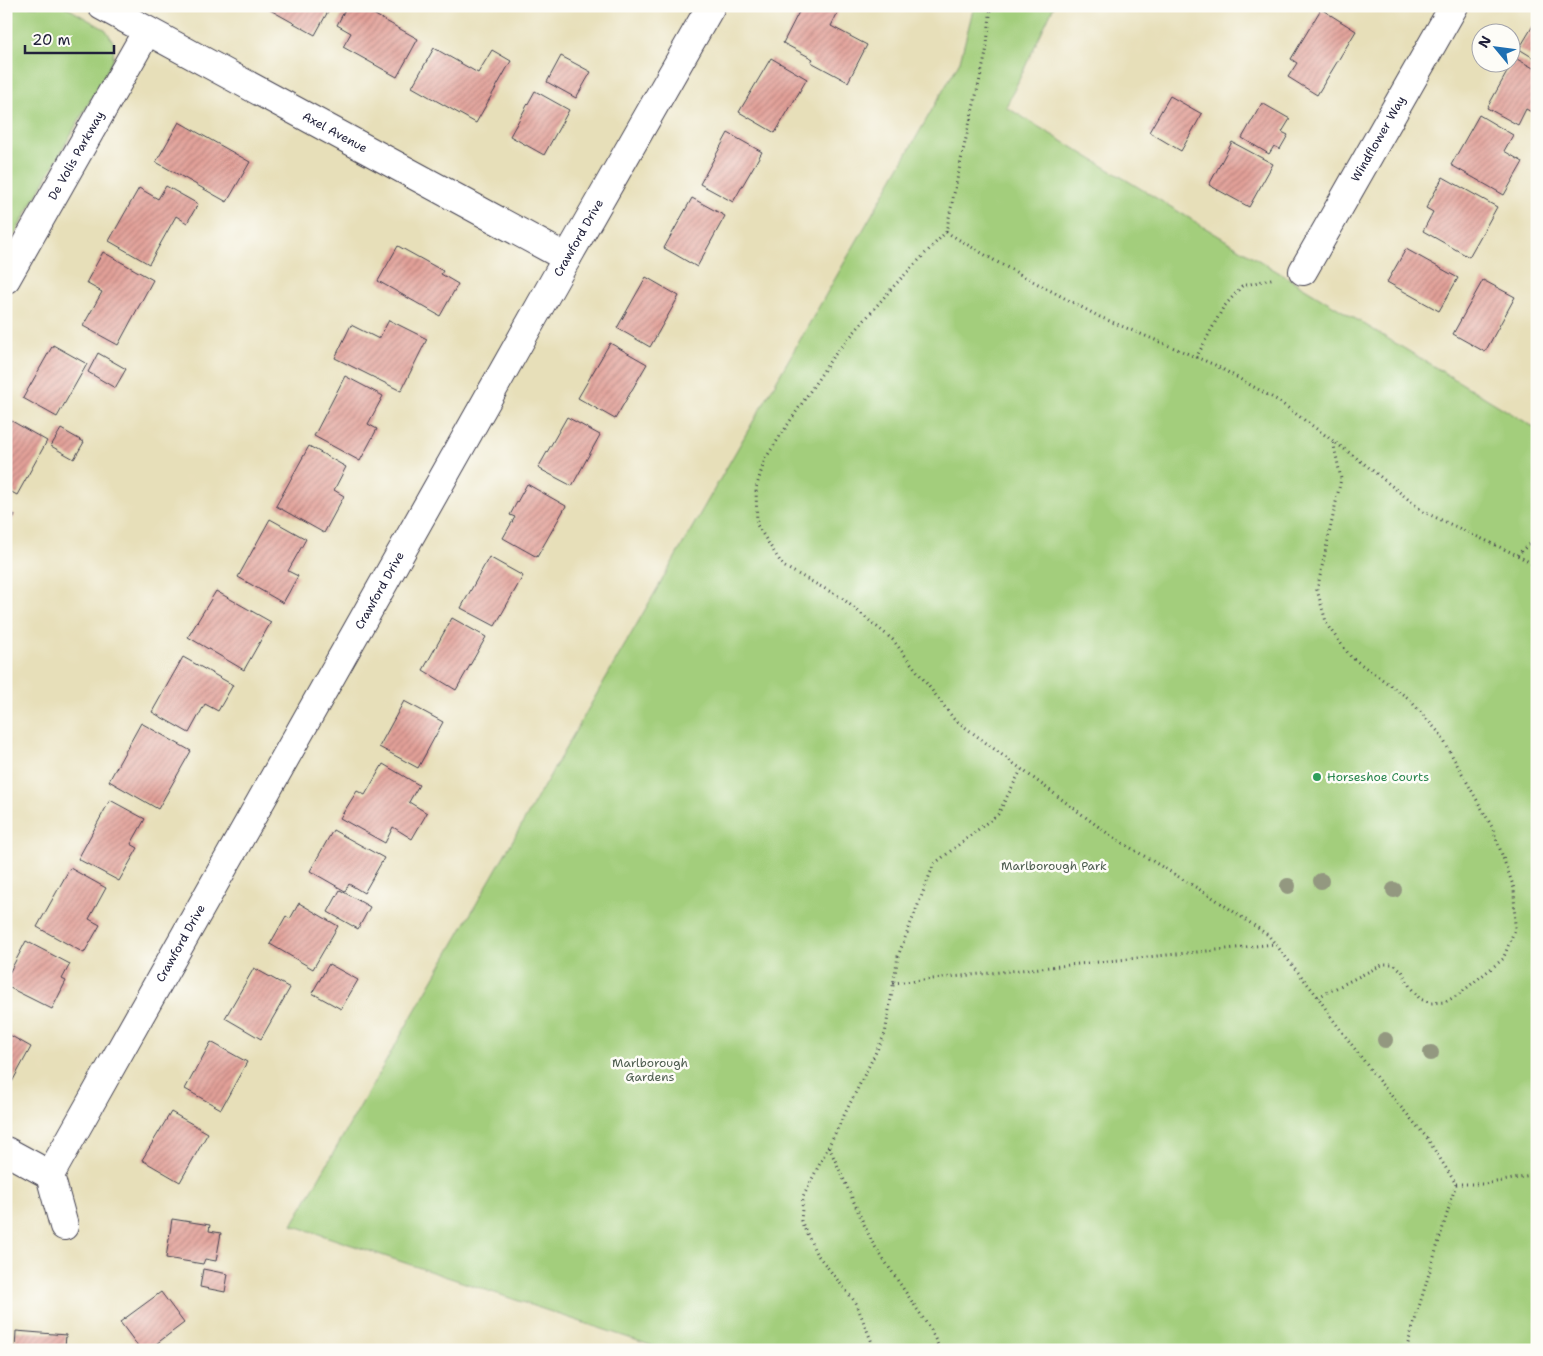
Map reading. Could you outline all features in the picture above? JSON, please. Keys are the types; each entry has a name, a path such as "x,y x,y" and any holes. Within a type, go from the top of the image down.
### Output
{"street":[{"name":"Axel Avenue","path":"102,6 567,258"},
{"name":"Crawford Drive","path":"50,1175 710,6"},
{"name":"Windflower Way","path":"1302,271 1454,6"},
{"name":"De Volis Parkway","path":"6,279 147,32"},
{"path":"6,1151 50,1175 64,1226"}],"path":[{"path":"991,6 986,53 946,232 892,288 832,358 765,459 756,488 756,526 783,566 842,598 893,640 954,719 1111,836 1212,897 1268,935 1318,997 1379,1081 1427,1138 1456,1184 1406,1350"},
{"path":"946,232 997,262 1100,317 1215,366 1277,400 1424,512 1517,555 1537,567"},
{"path":"1196,358 1223,308 1242,286 1302,271"},
{"path":"1318,997 1384,964 1394,964 1402,971 1410,987 1420,999 1431,1003 1445,1002 1458,995 1503,959 1515,928 1514,888 1492,827 1440,734 1408,698 1351,657 1327,625 1317,590 1341,479 1333,441"},
{"path":"1517,555 1537,537"},
{"path":"875,1350 856,1303 816,1252 801,1221 803,1197 885,1034 898,956 934,864 998,814 1021,770"},
{"path":"893,983 1275,944"},
{"path":"828,1147 872,1242 931,1330 940,1350"},
{"path":"1456,1184 1484,1184 1537,1175"}],"green space":[{"path":"6,6 64,6 106,30 114,43 113,60 6,249"},
{"name":"Marlborough Park","path":"974,6 1054,6 1006,107 1537,429 1537,1350 665,1350 292,1225 960,61"}],"building":[{"path":"263,6 331,6 315,35"},
{"path":"347,6 371,6 368,11 418,39 397,77 343,47 351,33 337,25"},
{"path":"802,6 841,6 831,26 867,45 848,82 811,62 813,59 783,43"},
{"path":"1321,9 1356,31 1317,95 1288,77 1297,63 1291,59"},
{"path":"1537,19 1537,60 1520,50"},
{"path":"434,48 478,73 492,50 511,61 476,123 412,87"},
{"path":"561,56 591,72 576,98 547,82"},
{"path":"771,58 807,79 775,133 739,112"},
{"path":"1520,61 1537,70 1537,115 1526,109 1518,125 1487,108 1507,72 1520,72"},
{"path":"535,91 569,110 544,155 510,136"},
{"path":"1170,96 1202,114 1181,151 1149,132"},
{"path":"1262,103 1290,119 1282,132 1288,135 1280,149 1274,146 1269,154 1242,138"},
{"path":"1479,115 1513,135 1504,151 1523,162 1504,195 1451,165"},
{"path":"179,122 250,162 227,202 156,162"},
{"path":"728,133 762,152 733,202 700,184"},
{"path":"1232,142 1273,164 1249,207 1209,185"},
{"path":"1443,177 1497,207 1469,257 1423,231 1433,212 1426,208"},
{"path":"166,186 198,204 187,223 176,216 149,264 109,241 139,188 158,199"},
{"path":"692,198 725,216 697,267 664,248"},
{"path":"398,246 443,271 441,274 458,284 440,316 378,281"},
{"path":"1406,249 1458,278 1439,311 1387,282"},
{"path":"103,252 153,280 118,345 83,326 102,292 86,283"},
{"path":"646,277 679,296 650,347 617,328"},
{"path":"1483,280 1515,297 1485,352 1453,334"},
{"path":"389,320 427,339 401,391 335,358 351,325 379,339"},
{"path":"610,343 647,364 615,419 578,398"},
{"path":"53,345 87,364 57,417 23,398"},
{"path":"98,353 126,369 115,388 88,372"},
{"path":"345,376 383,396 368,424 377,429 360,461 314,436"},
{"path":"567,417 600,435 572,486 538,468"},
{"path":"10,420 47,441 17,495 6,489 6,427"},
{"path":"61,429 84,442 74,459 51,446"},
{"path":"309,446 346,467 334,490 344,496 324,533 276,506"},
{"path":"527,484 566,506 537,557 503,538 515,517 510,515"},
{"path":"6,510 15,515 6,531"},
{"path":"270,519 306,539 288,571 298,576 283,603 238,577"},
{"path":"489,557 523,576 495,626 461,608"},
{"path":"216,591 271,622 244,670 188,637"},
{"path":"452,618 486,637 456,690 423,670"},
{"path":"183,657 233,685 218,711 205,704 189,733 152,712"},
{"path":"404,701 443,722 418,768 379,747"},
{"path":"141,723 191,751 158,809 109,781"},
{"path":"383,764 419,785 409,802 427,813 412,839 393,827 385,843 340,818 357,791 365,795"},
{"path":"110,800 145,819 131,844 138,848 119,881 78,859"},
{"path":"333,830 384,858 364,893 349,884 345,891 310,871"},
{"path":"70,868 106,888 89,919 100,925 84,953 37,927"},
{"path":"340,890 370,907 358,929 328,912"},
{"path":"299,903 338,926 313,969 270,944 286,916 290,919"},
{"path":"26,941 70,964 62,979 66,981 52,1009 6,986 6,979"},
{"path":"329,964 358,980 341,1009 312,993"},
{"path":"254,968 290,988 261,1039 225,1018"},
{"path":"6,1033 31,1047 12,1082 6,1078"},
{"path":"211,1042 247,1062 221,1109 185,1089"},
{"path":"171,1112 208,1133 180,1182 142,1160"},
{"path":"172,1219 210,1225 209,1231 221,1233 216,1261 205,1259 203,1264 166,1258"},
{"path":"203,1269 228,1274 225,1292 200,1287"},
{"path":"161,1292 184,1323 148,1350 141,1350 120,1322"},
{"path":"16,1331 66,1335 65,1347 83,1348 83,1350 15,1350"}],"place":[{"name":"Horseshoe Courts","path":"1317,777"}],"park label":[{"name":"Marlborough Gardens","path":"650,1070"}]}
